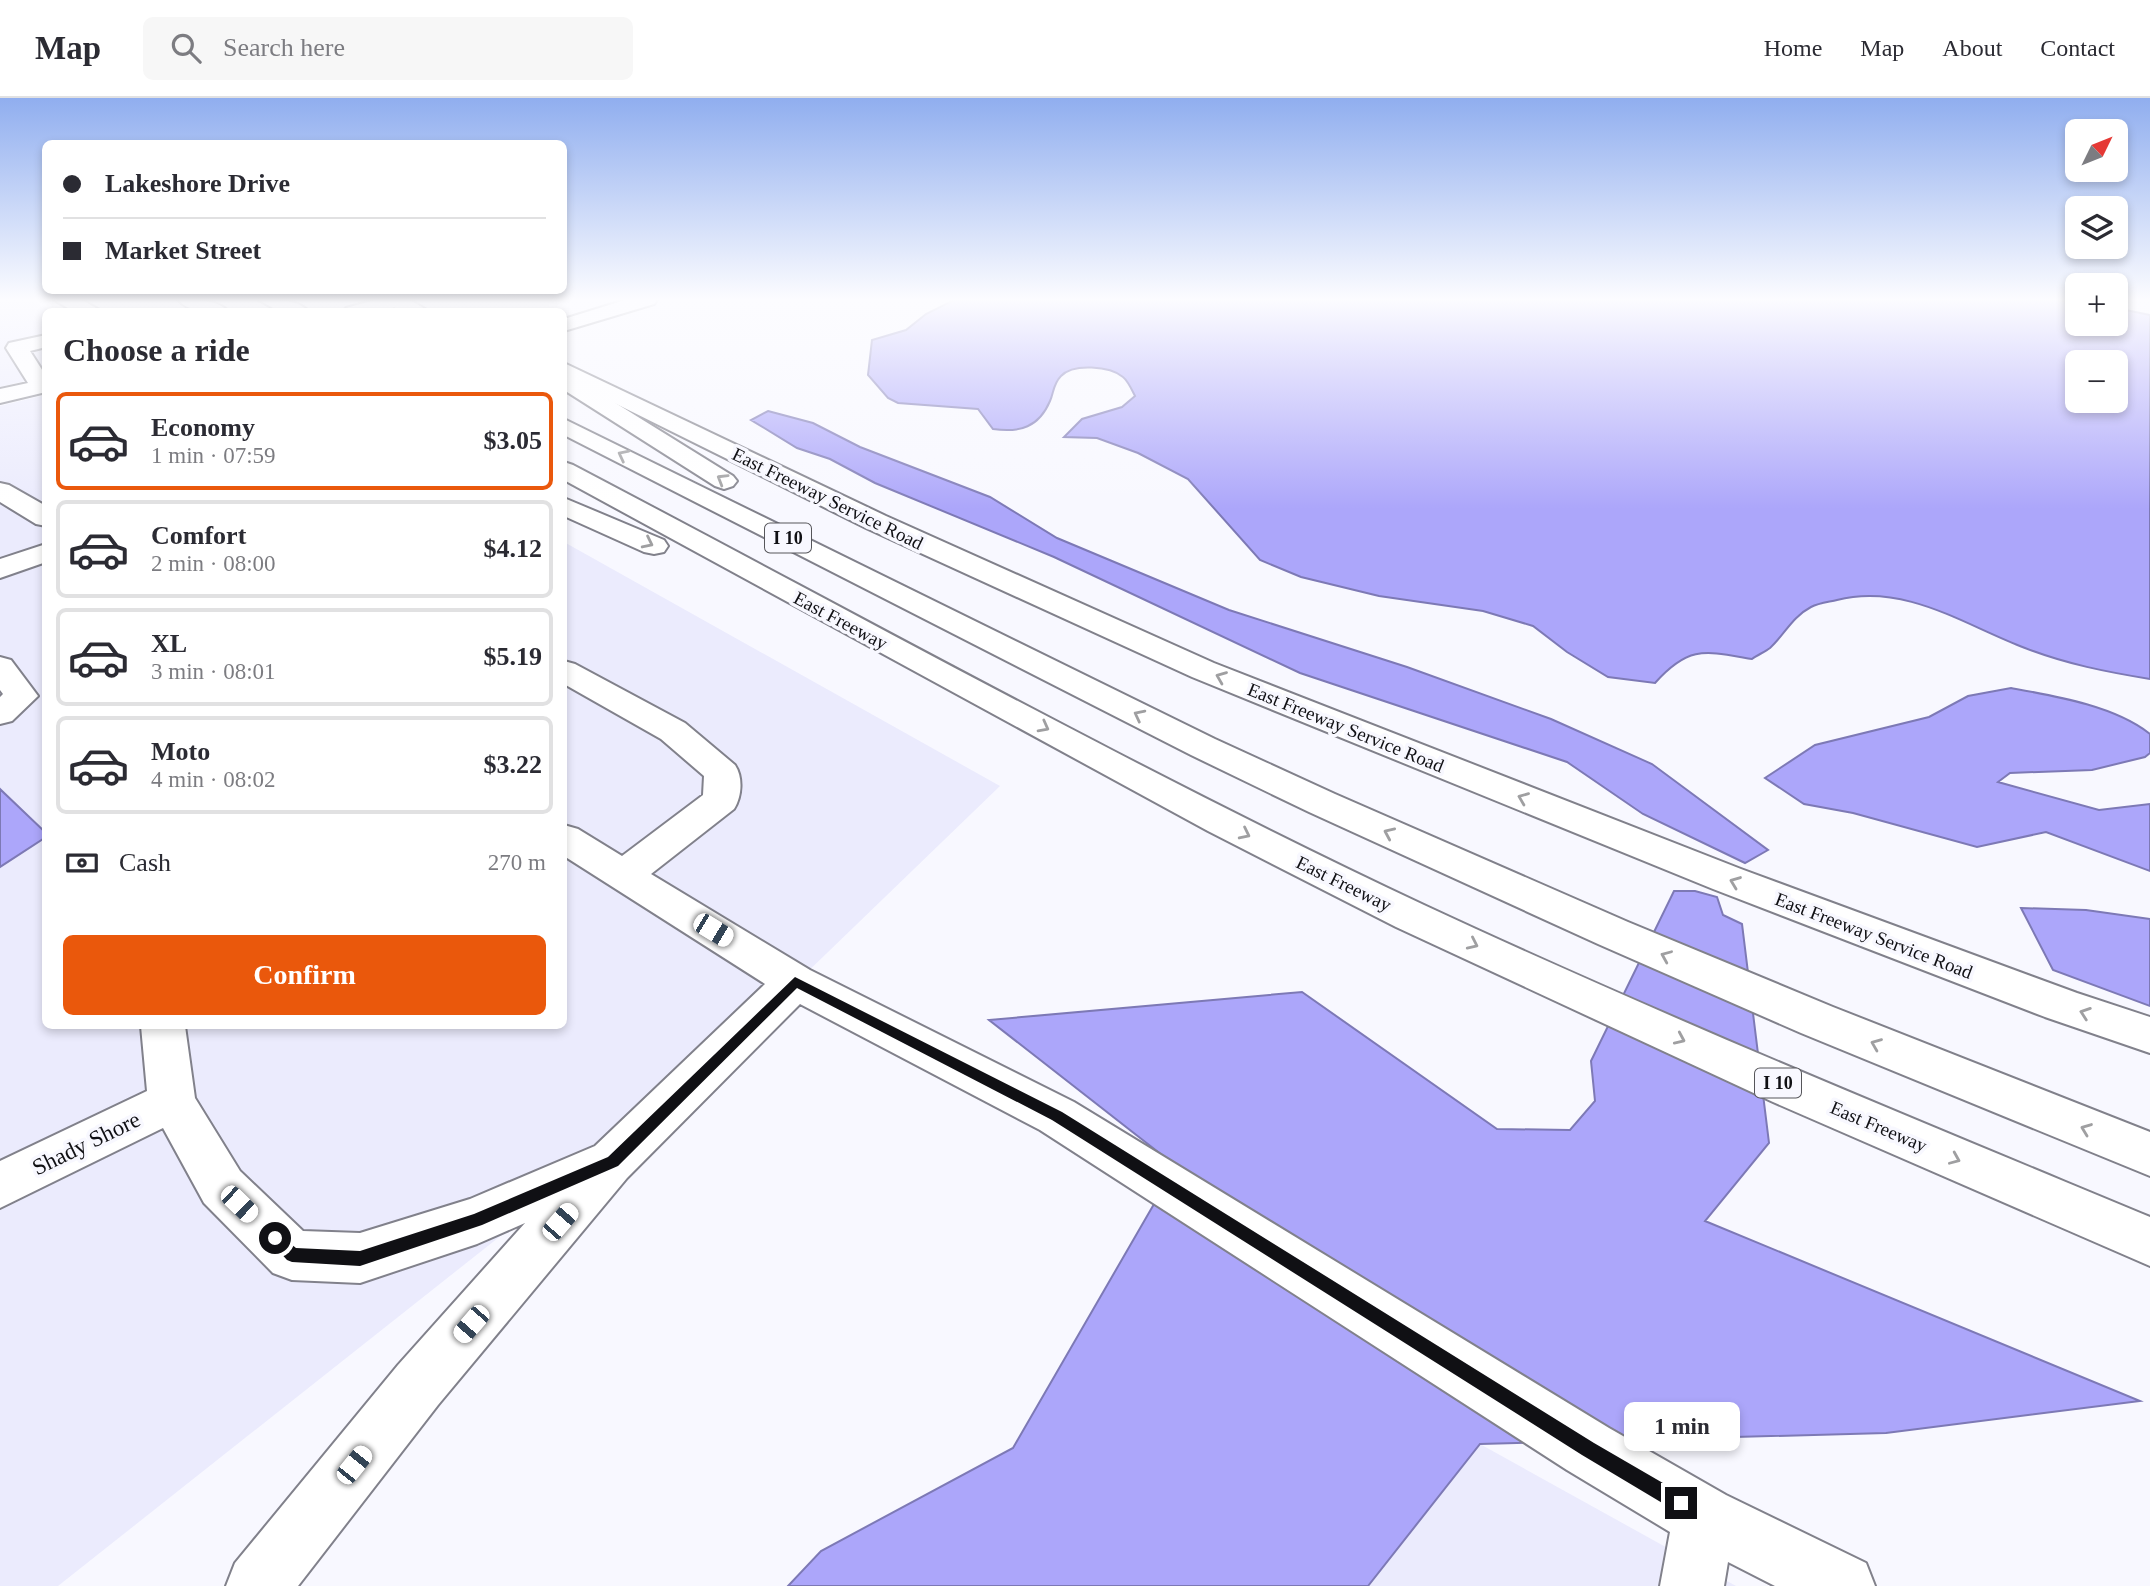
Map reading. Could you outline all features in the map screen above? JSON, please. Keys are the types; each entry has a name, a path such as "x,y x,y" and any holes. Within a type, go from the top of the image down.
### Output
{"main road":[{"name":"East Freeway Service Road","path":"567,371 876,522 1203,670 1727,880 2061,1005 2150,1035"},
{"path":"567,383 712,473 1013,650"},
{"path":"0,396 42,385"},
{"name":"I 10","path":"567,427 1203,747 1451,861 1816,1020 2150,1154"},
{"name":"East Freeway","path":"567,472 1221,822 1411,915 1790,1088 2150,1241"},
{"path":"0,491 42,516"},
{"path":"567,507 624,531 796,614 984,695"},
{"path":"0,569 42,553"},
{"path":"0,667 21,696 0,714"},
{"path":"567,673 673,731 722,773 721,800 623,874"},
{"path":"567,840 795,982 1057,1116 1588,1449 1704,1517 1843,1586"},
{"path":"258,1586 418,1384 613,1161 795,982"},
{"path":"163,1029 172,1101 222,1187 292,1255 360,1258 477,1220 613,1161"},
{"name":"Shady Shore","path":"0,1185 172,1101"},
{"path":"1692,1586 1704,1517"}],"shaded area":[{"path":"0,369 42,369 42,377 0,387"},
{"path":"869,369 1073,369 1056,382 1046,410 1040,417 1020,429 993,429 978,409 898,403 888,398 868,375"},
{"path":"1107,369 2065,369 2065,413 2128,413 2128,369 2150,369 2150,679 2087,667 2040,654 1957,618 1911,602 1862,596 1821,604 1804,611 1770,648 1752,659 1722,654 1699,654 1678,662 1655,683 1608,677 1567,652 1533,626 1483,611 1379,596 1301,577 1260,560 1188,479 1138,453 1097,438 1064,437 1082,419 1122,407 1135,396 1127,381"},
{"path":"42,396 42,1029 567,1029 567,544 1000,786 685,1090 58,1586 0,1586 0,406"},
{"path":"768,411 813,423 860,447 990,497 1057,538 1229,610 1407,667 1551,719 1652,764 1768,850 1745,863 1643,814 1567,762 1300,673 1054,557 875,483 830,459 797,448 751,420"},
{"path":"2011,688 2102,709 2136,724 2150,734 2150,753 2145,757 2092,770 2010,773 1998,782 2099,810 2150,804 2150,871 2046,832 1977,847 1853,813 1804,804 1765,778 1815,745 1929,717 1968,696"},
{"path":"0,789 42,829 42,840 0,867"},
{"path":"1674,891 1695,891 1717,897 1723,915 1742,924 1769,1143 1705,1221 2140,1401 1886,1433 1480,1444 1368,1586 788,1586 821,1551 1013,1448 1176,1166 989,1020 1302,992 1497,1129 1570,1130 1595,1101 1591,1061"},
{"path":"2021,908 2086,910 2150,919 2150,1006 2053,970"},
{"path":"1480,1444 1736,1586 1368,1586"}],"route":[{"path":"275,1238 292,1255 360,1258 477,1220 613,1161 795,982 1057,1116 1588,1449 1681,1503"}]}
